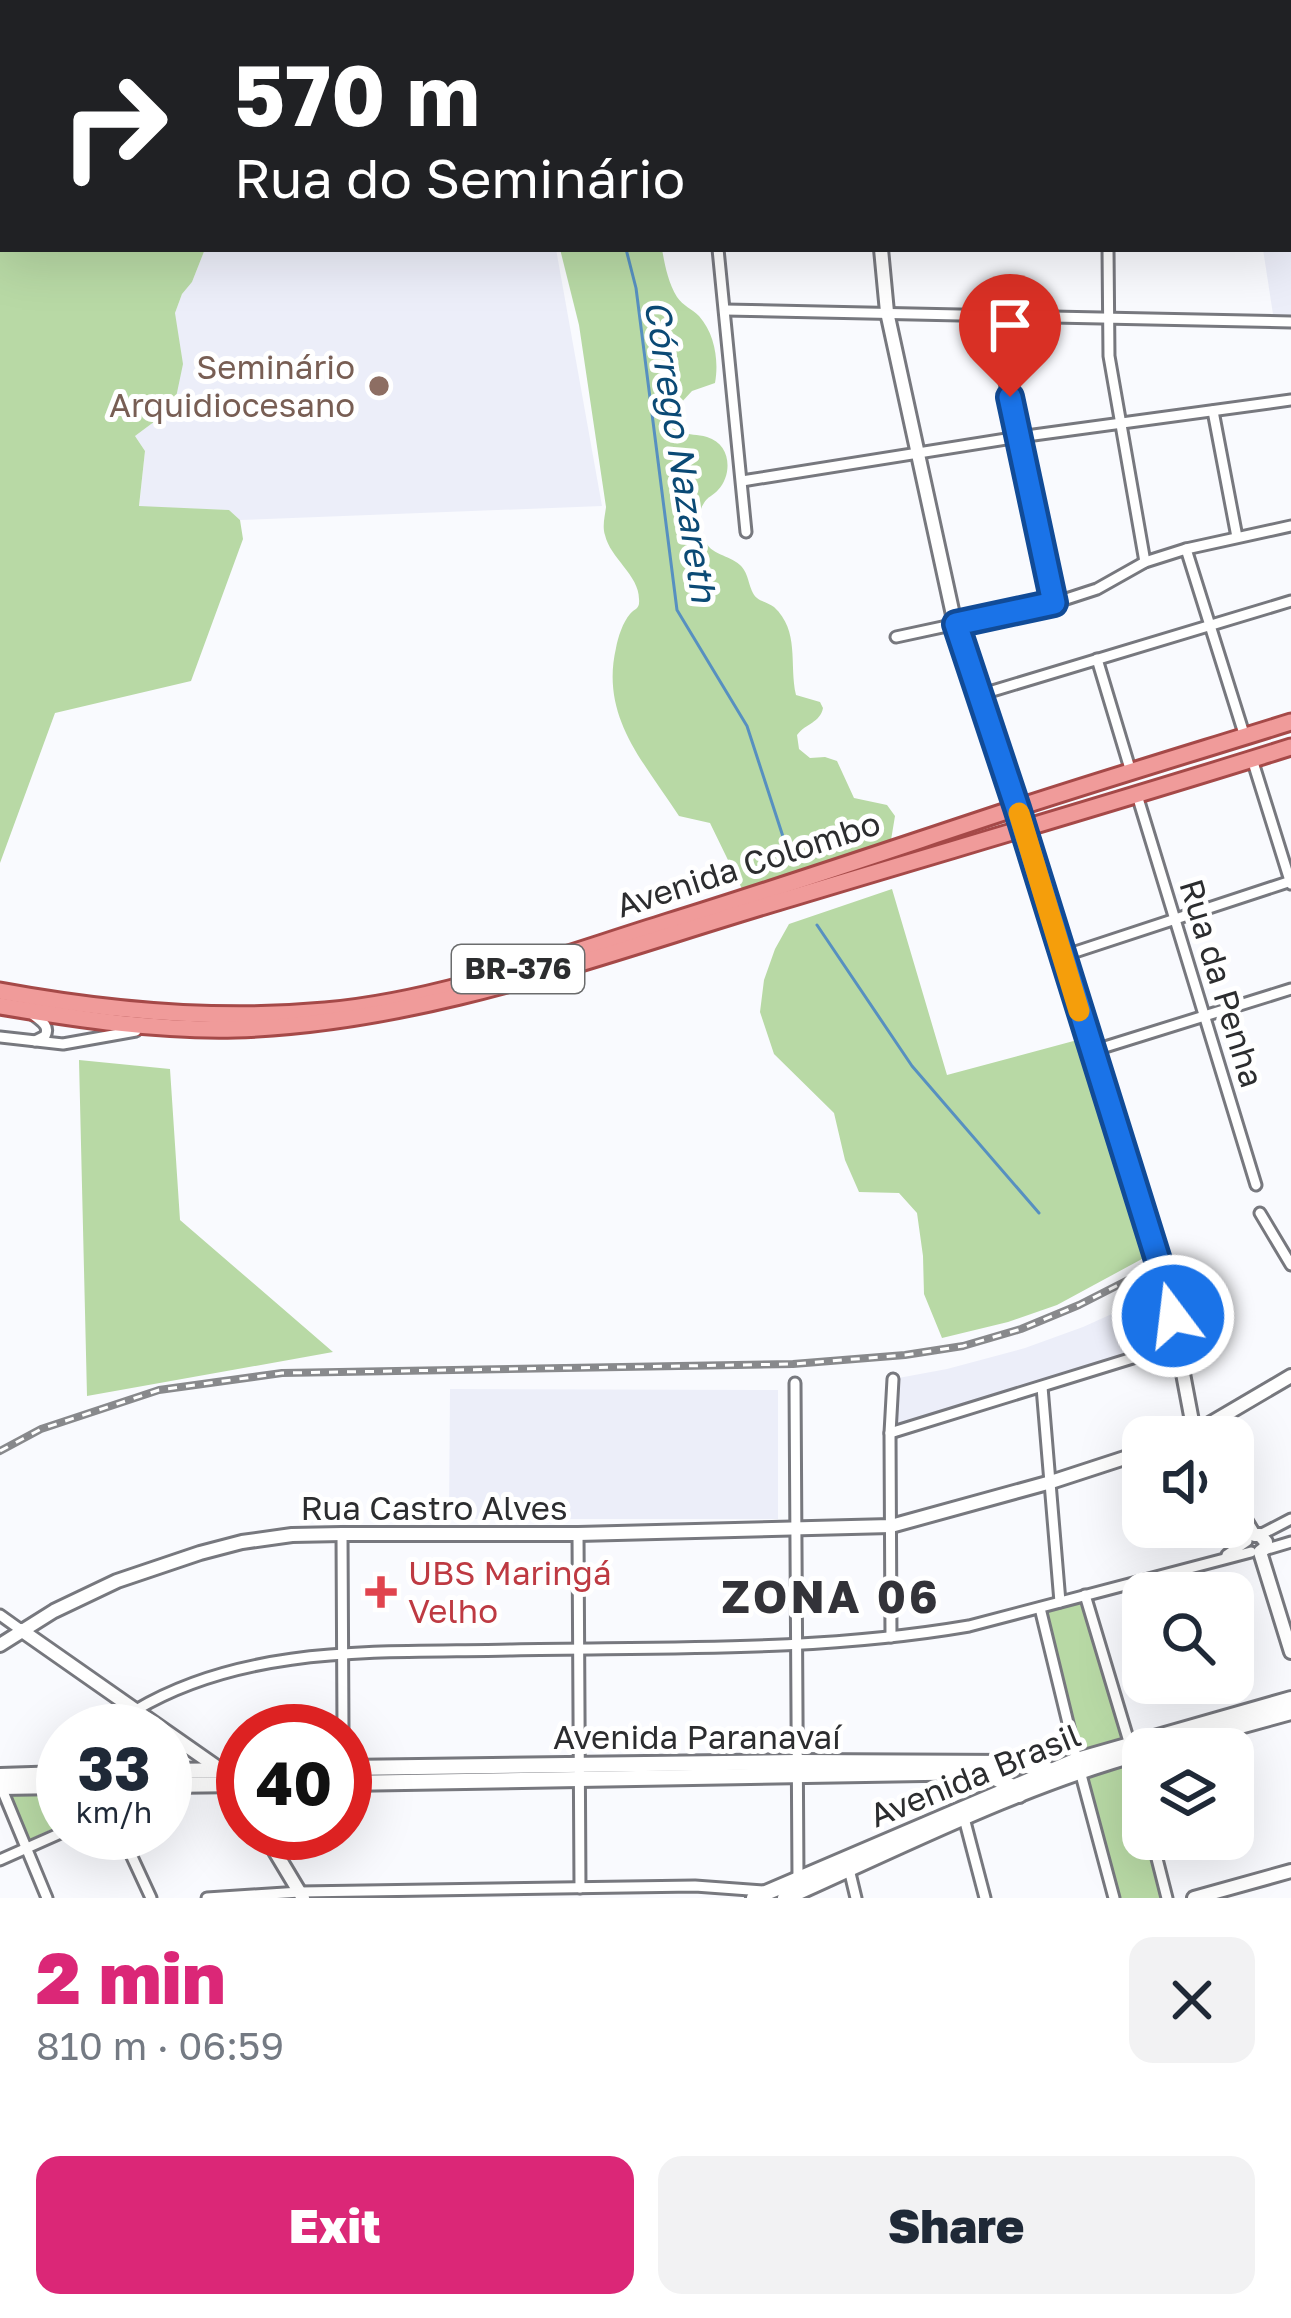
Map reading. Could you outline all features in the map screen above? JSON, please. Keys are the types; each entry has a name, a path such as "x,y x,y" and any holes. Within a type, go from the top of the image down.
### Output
{"main road":[{"name":"Avenida Colombo","path":"0,991 173,1015 231,1016 329,1011 430,993 783,886 1291,722"},
{"name":"Avenida Colombo","path":"0,1006 177,1029 332,1022 427,1004 521,980 1291,747"},
{"path":"1187,755 1194,777"},
{"name":"Avenida Brasil","path":"1203,1728 1291,1699"},
{"path":"1233,1728 1291,1712"},
{"name":"Avenida Brasil","path":"784,1898 964,1818 1049,1770 1122,1754"},
{"name":"Avenida Paranavaí","path":"372,1768 579,1771 1012,1763 1049,1770"},
{"name":"Avenida Brasil","path":"761,1895 1078,1765"},
{"name":"Avenida Paranavaí","path":"797,1769 983,1772 1015,1790"},
{"name":"Avenida Paranavaí","path":"372,1781 579,1771"},
{"path":"0,1783 36,1778"},
{"path":"0,1783 36,1785"}],"street":[{"path":"718,252 746,532"},
{"path":"881,252 887,312 956,624 1162,1274 1189,1416"},
{"path":"1108,252 1109,356 1145,562"},
{"path":"725,310 1291,322"},
{"path":"990,315 1054,603"},
{"path":"742,481 1291,400"},
{"path":"1214,411 1237,537"},
{"path":"896,637 1054,603 1097,589 1145,562 1291,526"},
{"path":"1186,549 1245,736"},
{"path":"979,695 1291,601"},
{"path":"1097,659 1131,772"},
{"path":"1063,956 1291,882 1252,759"},
{"name":"Rua da Penha","path":"1137,795 1256,1185"},
{"path":"1092,1051 1291,988"},
{"path":"28,1011 48,1030 46,1036 29,1042"},
{"path":"0,1037 63,1044 130,1031 177,1029"},
{"path":"1260,1214 1291,1265"},
{"path":"890,1433 1178,1343"},
{"path":"1225,1416 1291,1376"},
{"path":"891,1637 893,1379"},
{"path":"795,1383 798,1879"},
{"path":"1042,1387 1060,1602"},
{"name":"Rua Castro Alves","path":"0,1646 54,1611 117,1581 242,1543 292,1535 891,1526 1122,1458"},
{"path":"147,1704 196,1681 240,1668 342,1654 796,1646 969,1626 1220,1560 1256,1544 1291,1519"},
{"path":"342,1534 343,1704"},
{"path":"578,1534 580,1888"},
{"path":"1254,1540 1291,1652"},
{"path":"1256,1544 1291,1542"},
{"path":"1085,1595 1127,1728"},
{"path":"1040,1608 1114,1898"},
{"path":"0,1615 127,1704"},
{"path":"0,1783 47,1898"},
{"path":"964,1818 985,1898"},
{"path":"0,1859 36,1845"},
{"path":"133,1860 151,1898"},
{"path":"281,1860 302,1895"},
{"path":"1157,1860 1167,1898"},
{"path":"849,1870 856,1898"},
{"path":"1194,1898 1234,1893 1291,1871"},
{"path":"695,1886 712,1898"},
{"path":"207,1898 695,1886 761,1895"}],"shaded area":[{"name":"Seminário Arquidiocesano","path":"204,252 557,252 602,506 240,520 229,510 139,507 145,451 135,436 174,407 175,313"},
{"path":"1263,252 1291,252 1291,322 1274,321"},
{"path":"1167,1289 1178,1344 890,1433 893,1379 1025,1348"},
{"path":"450,1389 778,1390 778,1519 449,1519"}],"green space":[{"path":"0,252 204,252 175,313 183,364 174,407 135,436 145,451 139,506 229,510 240,520 243,539 191,681 55,713 0,863"},
{"path":"561,252 663,252 677,297 709,331 716,357 715,383 692,391 679,405 680,431 715,441 727,460 723,483 702,507 702,535 711,549 740,565 754,595 774,607 787,627 796,695 820,702 823,708 797,735 799,749 810,758 837,761 854,798 887,805 895,816 891,840 876,849 744,893 710,823 679,816 628,738 614,696 613,673 619,635 638,607 638,590 604,532 606,507 579,325"},
{"path":"892,889 947,1075 1081,1039 1153,1253 1057,1305 942,1338 924,1294 917,1213 899,1193 859,1192 845,1160 834,1113 774,1054 760,1012 764,980 789,924"},
{"path":"79,1060 170,1069 180,1220 333,1352 87,1396"},
{"path":"1085,1595 1125,1728 1122,1747 1077,1760 1040,1608"},
{"path":"1122,1758 1122,1860 1157,1860 1167,1898 1114,1898 1080,1771"},
{"path":"7,1790 36,1790 36,1836 28,1840"}],"waterway":[{"name":"Córrego Nazareth","path":"627,252 636,288 677,610 747,726 788,852"},
{"name":"Córrego Nazareth","path":"817,925 912,1066 1039,1213"}],"railway":[{"path":"0,1451 41,1429 159,1390 282,1373 793,1364 905,1355 963,1346 1021,1329 1130,1279"}],"slow traffic":[{"path":"1019,813 1079,1011"}],"place":[{"name":"Seminário Arquidiocesano","path":"379,386"},
{"name":"UBS Maringá Velho","path":"381,1592"}],"district":[{"name":"ZONA 06","path":"831,1597"}],"route":[{"path":"1010,397 1054,603 956,624 1173,1316"}]}
